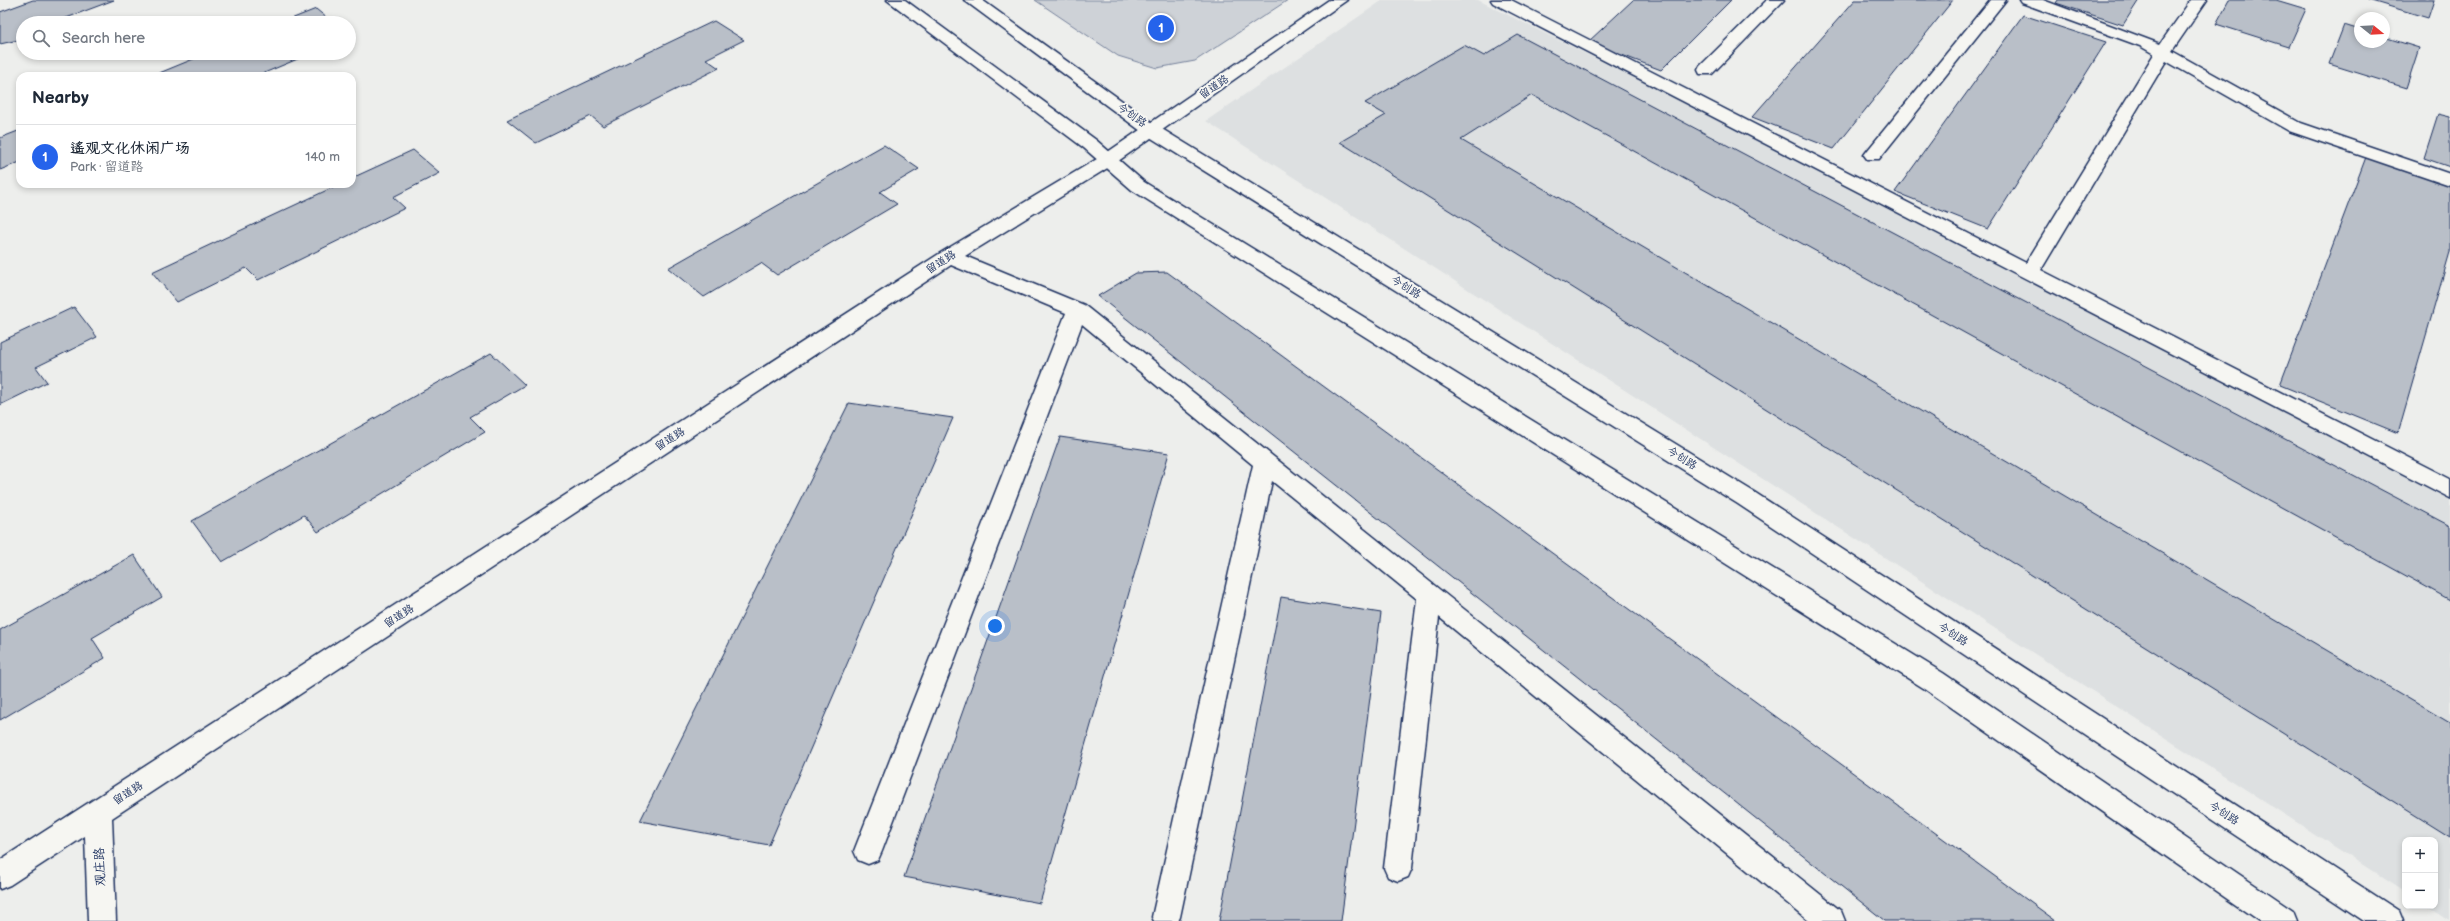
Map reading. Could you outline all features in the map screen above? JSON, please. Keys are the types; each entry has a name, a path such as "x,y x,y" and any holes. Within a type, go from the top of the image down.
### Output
{"main road":[{"path":"895,0 1090,144 1138,186 1934,681 2283,921"},
{"name":"今创路","path":"972,0 1151,130 1746,498 2389,921"},
{"name":"留道路","path":"0,876 949,257 1108,160 1339,0"},
{"path":"1499,0 2450,489"},
{"path":"1706,70 1776,0"},
{"path":"1873,155 1998,0"},
{"path":"2028,0 2146,43 2295,127 2450,180"},
{"path":"2030,273 2163,52 2199,0"},
{"path":"949,257 1077,310 1831,921"},
{"path":"868,852 1077,310"},
{"path":"1166,917 1266,463"},
{"path":"1398,868 1430,596"},
{"name":"观庄路","path":"98,812 102,921"}],"shaded area":[{"path":"1035,0 1288,0 1195,61 1157,68 1118,56"},
{"path":"1383,0 1478,0 2003,261 2450,500 2450,921 2432,909 2438,909 2438,837 2402,837 2402,890 1206,121"}],"building":[{"path":"33,0 114,0 72,16 16,16 16,41 0,44 0,12"},
{"path":"1633,0 1731,0 1661,70 1588,42"},
{"path":"1855,0 1953,0 1834,149 1752,117"},
{"path":"2058,0 2139,0 2123,25 2056,3"},
{"path":"2229,0 2276,0 2306,9 2289,47 2216,24"},
{"path":"2368,0 2434,0 2428,18"},
{"path":"316,9 324,16 298,16"},
{"path":"2023,15 2106,42 1988,229 1895,192"},
{"path":"714,21 744,40 706,59 719,68 603,126 591,116 536,143 507,120"},
{"path":"2344,25 2354,28 2354,48 2390,48 2390,39 2419,48 2406,88 2329,64"},
{"path":"1518,35 2450,526 2450,600 1532,95 1461,140 2450,723 2450,837 1340,142 1386,115 1365,103 1464,45 1484,56"},
{"path":"191,60 295,60 267,72 162,72"},
{"path":"2438,114 2450,117 2450,167 2424,158"},
{"path":"16,132 16,164 0,170 0,138"},
{"path":"884,145 919,169 880,192 897,204 777,275 761,263 704,297 668,268"},
{"path":"413,150 440,173 393,197 405,208 258,280 246,268 177,302 152,272 331,188 356,188 356,176"},
{"path":"2366,157 2450,185 2450,252 2398,433 2280,385"},
{"path":"1167,272 2056,921 1885,921 1098,296 1136,273"},
{"path":"74,307 97,337 36,367 47,382 0,405 0,342"},
{"path":"491,353 525,385 470,417 485,432 318,532 304,515 222,562 192,521"},
{"path":"849,403 953,418 769,845 640,821"},
{"path":"1060,437 1169,453 1040,903 904,877"},
{"path":"134,555 162,597 92,638 105,658 0,720 0,630"},
{"path":"1281,597 1381,613 1341,921 1219,921"}],"place":[{"name":"遥观文化休闲广场","path":"1161,28"}]}
